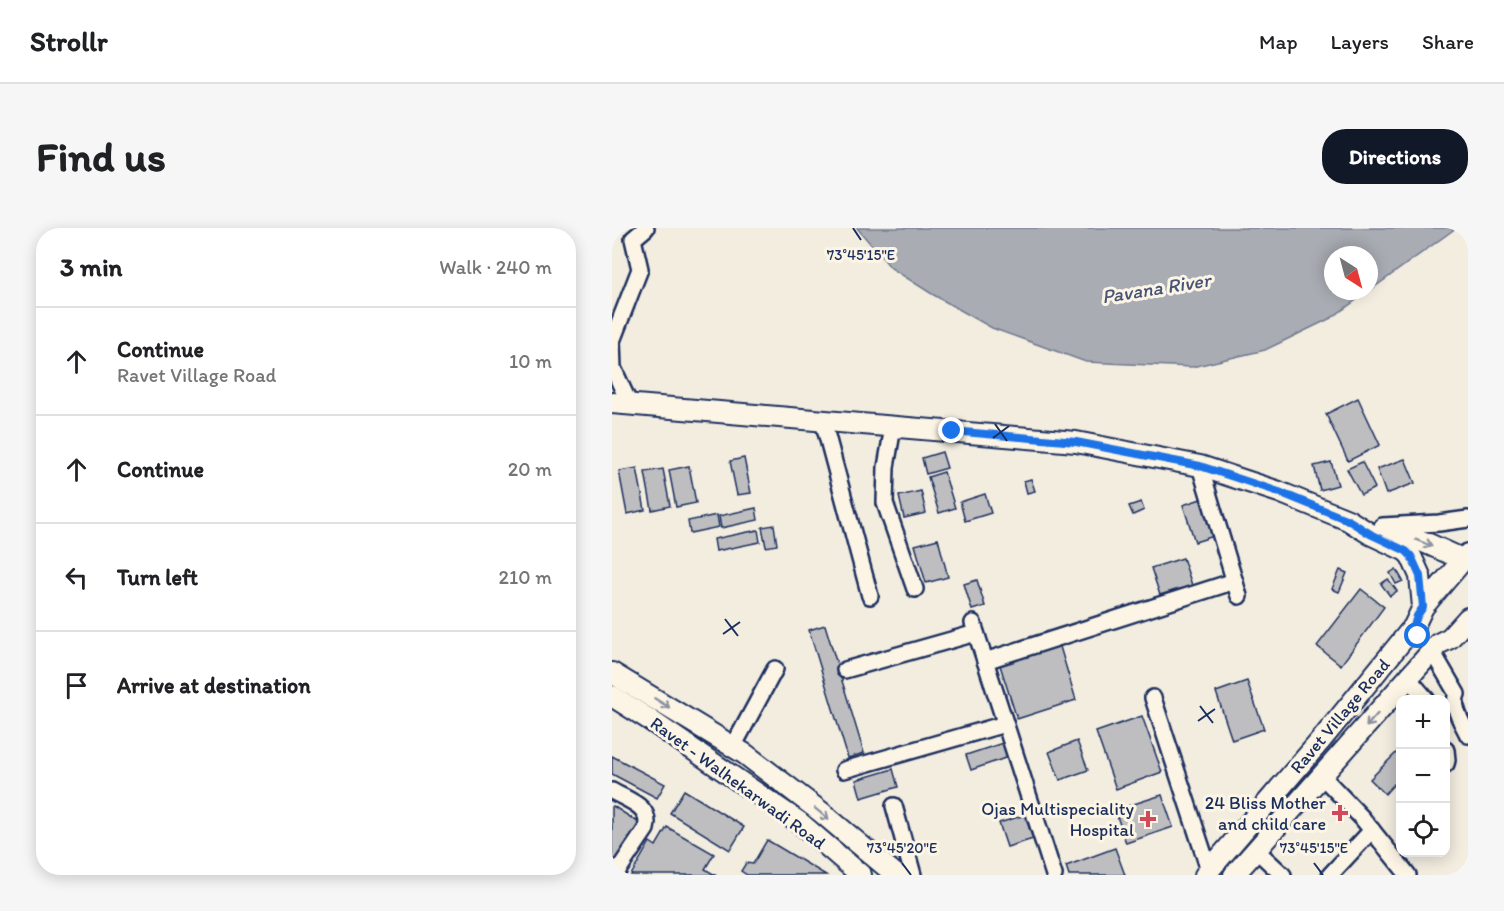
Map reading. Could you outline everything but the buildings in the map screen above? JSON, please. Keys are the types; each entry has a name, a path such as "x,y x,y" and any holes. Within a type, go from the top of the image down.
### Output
{"main road":[{"path":"621,404 1076,442 1200,466 1279,492 1348,520 1372,535 1406,551 1411,556 1420,576 1423,607"},
{"path":"1348,520 1376,526 1465,556"},
{"name":"Ravet Village Road","path":"1207,872 1322,739 1414,626 1423,607 1465,556"},
{"name":"Ravet Village Road","path":"1234,875 1435,648 1450,638 1468,618"},
{"path":"1414,626 1418,636 1435,648"},
{"name":"Ravet - Walhekarwadi Road","path":"612,673 745,754 820,812 891,874"},
{"name":"Ravet - Walhekarwadi Road","path":"612,696 799,822 861,875"}],"street":[{"path":"621,404 613,368 612,341 640,269 633,239 646,228"},
{"path":"823,421 870,596"},
{"path":"893,427 886,466 885,503 915,589"},
{"path":"985,661 1237,589 1200,466"},
{"path":"1376,526 1468,519"},
{"path":"845,670 975,628 1054,875"},
{"path":"1435,648 1462,692 1454,700 1468,735"},
{"path":"733,747 776,669"},
{"path":"1408,678 1423,695"},
{"path":"1153,698 1207,872"},
{"path":"844,770 1005,724"},
{"path":"1322,776 1362,818 1408,875"},
{"path":"612,791 643,809 648,821 646,829 615,875"},
{"path":"894,806 913,875"},
{"path":"1330,875 1372,830"},
{"path":"1256,850 1282,875"}],"water":[{"name":"Pavana River","path":"857,228 1456,228 1378,284 1378,246 1324,246 1324,300 1356,300 1331,318 1265,350 1192,367 1086,362 992,328 891,268"}],"place":[{"name":"24 Bliss Mother and child care","path":"1340,813"},
{"name":"Ojas Multispeciality Hospital","path":"1148,819"}],"route":[{"path":"952,431 1076,442 1200,466 1279,492 1348,520 1372,535 1406,551 1411,556 1420,576 1423,607 1414,626 1418,636"}]}
